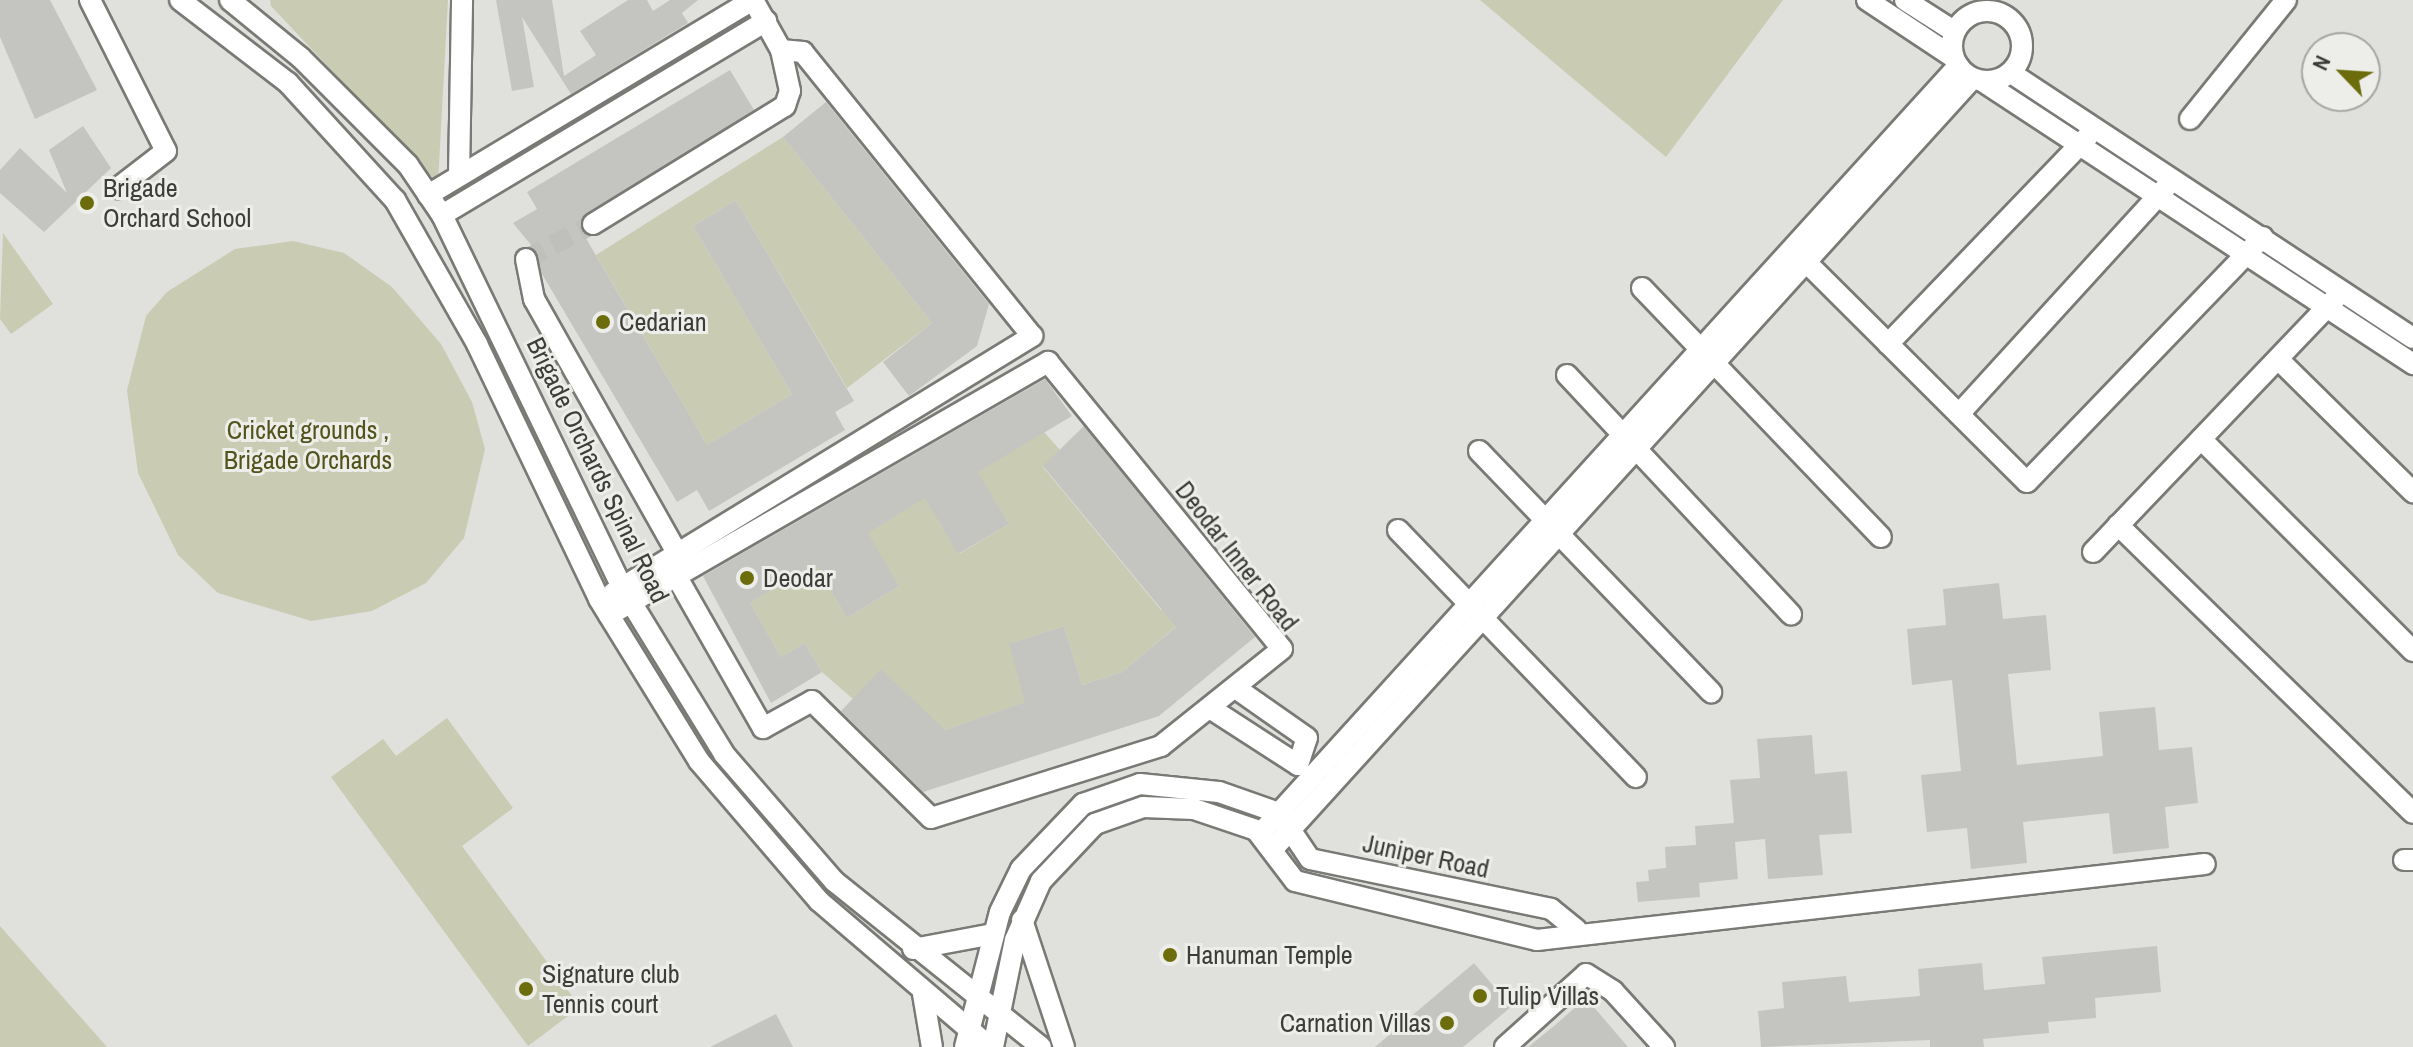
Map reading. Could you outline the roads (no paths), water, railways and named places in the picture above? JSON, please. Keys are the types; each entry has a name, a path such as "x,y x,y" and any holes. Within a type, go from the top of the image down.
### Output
{"street":[{"path":"90,0 166,151 118,188"},
{"name":"Brigade Orchards Spinal Road","path":"180,0 315,112 402,213 477,344 604,607 699,761 819,901 923,994 968,1040 992,1047"},
{"name":"Brigade Orchards Spinal Road","path":"230,0 335,91 428,195 442,215 627,596 724,754 834,881 913,949 1041,1047"},
{"path":"459,176 462,0"},
{"path":"428,195 753,0 781,50 790,91 785,106 593,224"},
{"path":"1867,0 1966,71 2413,364"},
{"path":"1905,0 1955,32 1966,71"},
{"path":"2190,119 2286,0"},
{"path":"1955,32 1980,12 2008,17 2023,44 2011,73"},
{"path":"442,215 766,21"},
{"path":"627,596 678,555 1032,336 803,52 781,50"},
{"path":"1966,71 2011,73 2344,289 2413,338"},
{"path":"1266,842 1966,71"},
{"path":"315,112 335,91"},
{"path":"1888,344 2096,128"},
{"path":"1959,414 2174,179"},
{"path":"1799,255 2027,482 2263,237"},
{"path":"526,259 534,299 678,555"},
{"path":"1642,288 1881,537"},
{"path":"2093,552 2344,289"},
{"path":"2278,359 2413,492"},
{"name":"Deodar Inner Road","path":"1048,362 1282,649 1213,710 1161,746 931,818 812,701 763,728 677,577 1048,362"},
{"path":"1567,375 1791,614"},
{"path":"2201,439 2413,651"},
{"path":"1479,451 1711,692"},
{"path":"2118,525 2413,813"},
{"path":"1398,530 1636,777"},
{"path":"604,607 677,577"},
{"path":"1213,710 1298,765 1307,738 1237,689"},
{"path":"968,1040 982,1004 993,934 1034,851 1101,795 1180,783 1285,822"},
{"path":"992,1047 1004,1019 1022,920 1066,849 1110,816 1178,806 1266,842 1295,881 1537,940 1577,930 2205,864"},
{"name":"Juniper Road","path":"1285,822 1310,859 1551,909 1577,930"},
{"path":"1022,920 1064,1047"},
{"path":"913,949 993,934"},
{"path":"1505,1047 1586,974 1613,991 1664,1047"},
{"path":"923,994 932,1047"}],"tunnel":[{"path":"526,259 593,224"}],"place":[{"name":"Brigade Orchard School","path":"87,203"},
{"name":"Cedarian","path":"603,322"},
{"name":"Deodar","path":"747,578"},
{"name":"Hanuman Temple","path":"1170,955"},
{"name":"Signature club Tennis court","path":"526,989"},
{"name":"Tulip Villas","path":"1480,996"},
{"name":"Carnation Villas","path":"1447,1023"}],"park label":[{"name":"Cricket grounds , Brigade Orchards","path":"308,445"}]}
